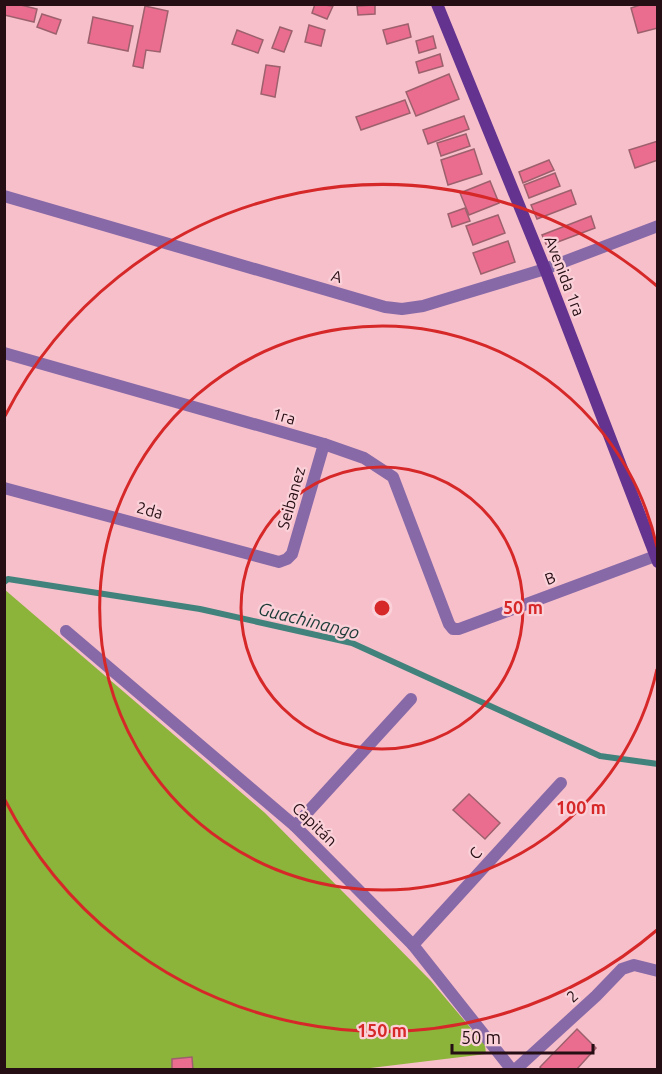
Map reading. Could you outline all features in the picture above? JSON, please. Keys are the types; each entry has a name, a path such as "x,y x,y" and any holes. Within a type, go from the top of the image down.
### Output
{"street":[{"name":"Avenida 1ra","path":"437,4 545,269 657,558"},
{"name":"A","path":"4,196 385,307 402,309 423,306 545,269 657,226"},
{"name":"1ra","path":"4,353 324,444 364,458 393,477 449,624 453,629"},
{"name":"Seibanez","path":"286,560 292,554 324,444"},
{"name":"2da","path":"4,488 279,562 286,560"},
{"name":"B","path":"453,629 459,629 657,558"},
{"name":"Capitán","path":"66,631 295,826 413,945 514,1070"},
{"path":"295,826 411,699"},
{"name":"C","path":"413,945 561,783"},
{"name":"2","path":"514,1070 596,996 622,969 634,965 657,971"}],"green space":[{"path":"4,589 265,813 431,981 485,1045 486,1054 354,1070 5,1069"}],"building":[{"path":"4,4 17,4 37,9 34,22 4,15"},
{"path":"315,4 333,6 327,19 312,13"},
{"path":"643,4 658,4 658,28 638,33 631,8"},
{"path":"375,5 375,14 358,15 357,6"},
{"path":"145,6 168,11 160,52 146,50 143,68 133,66"},
{"path":"42,14 61,20 56,34 37,27"},
{"path":"93,17 133,26 128,51 88,43"},
{"path":"408,24 411,37 387,44 383,30"},
{"path":"309,25 325,30 321,46 305,42"},
{"path":"280,27 292,31 284,52 272,48"},
{"path":"237,30 263,40 258,53 232,44"},
{"path":"433,36 436,48 419,53 416,41"},
{"path":"440,54 443,66 419,73 416,62"},
{"path":"266,65 280,67 275,97 261,94"},
{"path":"449,74 459,99 416,116 406,92"},
{"path":"405,100 410,113 361,130 356,117"},
{"path":"464,116 469,129 428,144 423,130"},
{"path":"466,134 470,146 441,156 437,143"},
{"path":"658,141 658,160 635,168 629,150"},
{"path":"474,149 482,174 448,185 441,160"},
{"path":"549,160 554,170 523,183 519,172"},
{"path":"555,173 560,186 529,198 524,185"},
{"path":"490,181 499,203 469,215 460,193"},
{"path":"571,190 576,204 537,219 531,205"},
{"path":"465,208 470,221 452,227 448,214"},
{"path":"498,215 505,233 473,245 466,226"},
{"path":"591,216 595,228 547,246 542,235"},
{"path":"508,241 515,262 481,274 473,253"},
{"path":"469,794 500,823 485,839 453,810"},
{"path":"577,1029 596,1048 576,1070 542,1070 540,1067"},
{"path":"192,1057 193,1070 172,1070 172,1059"}],"waterway":[{"name":"Guachinango","path":"4,582 8,579 200,609 352,643 600,756 658,764"}]}
